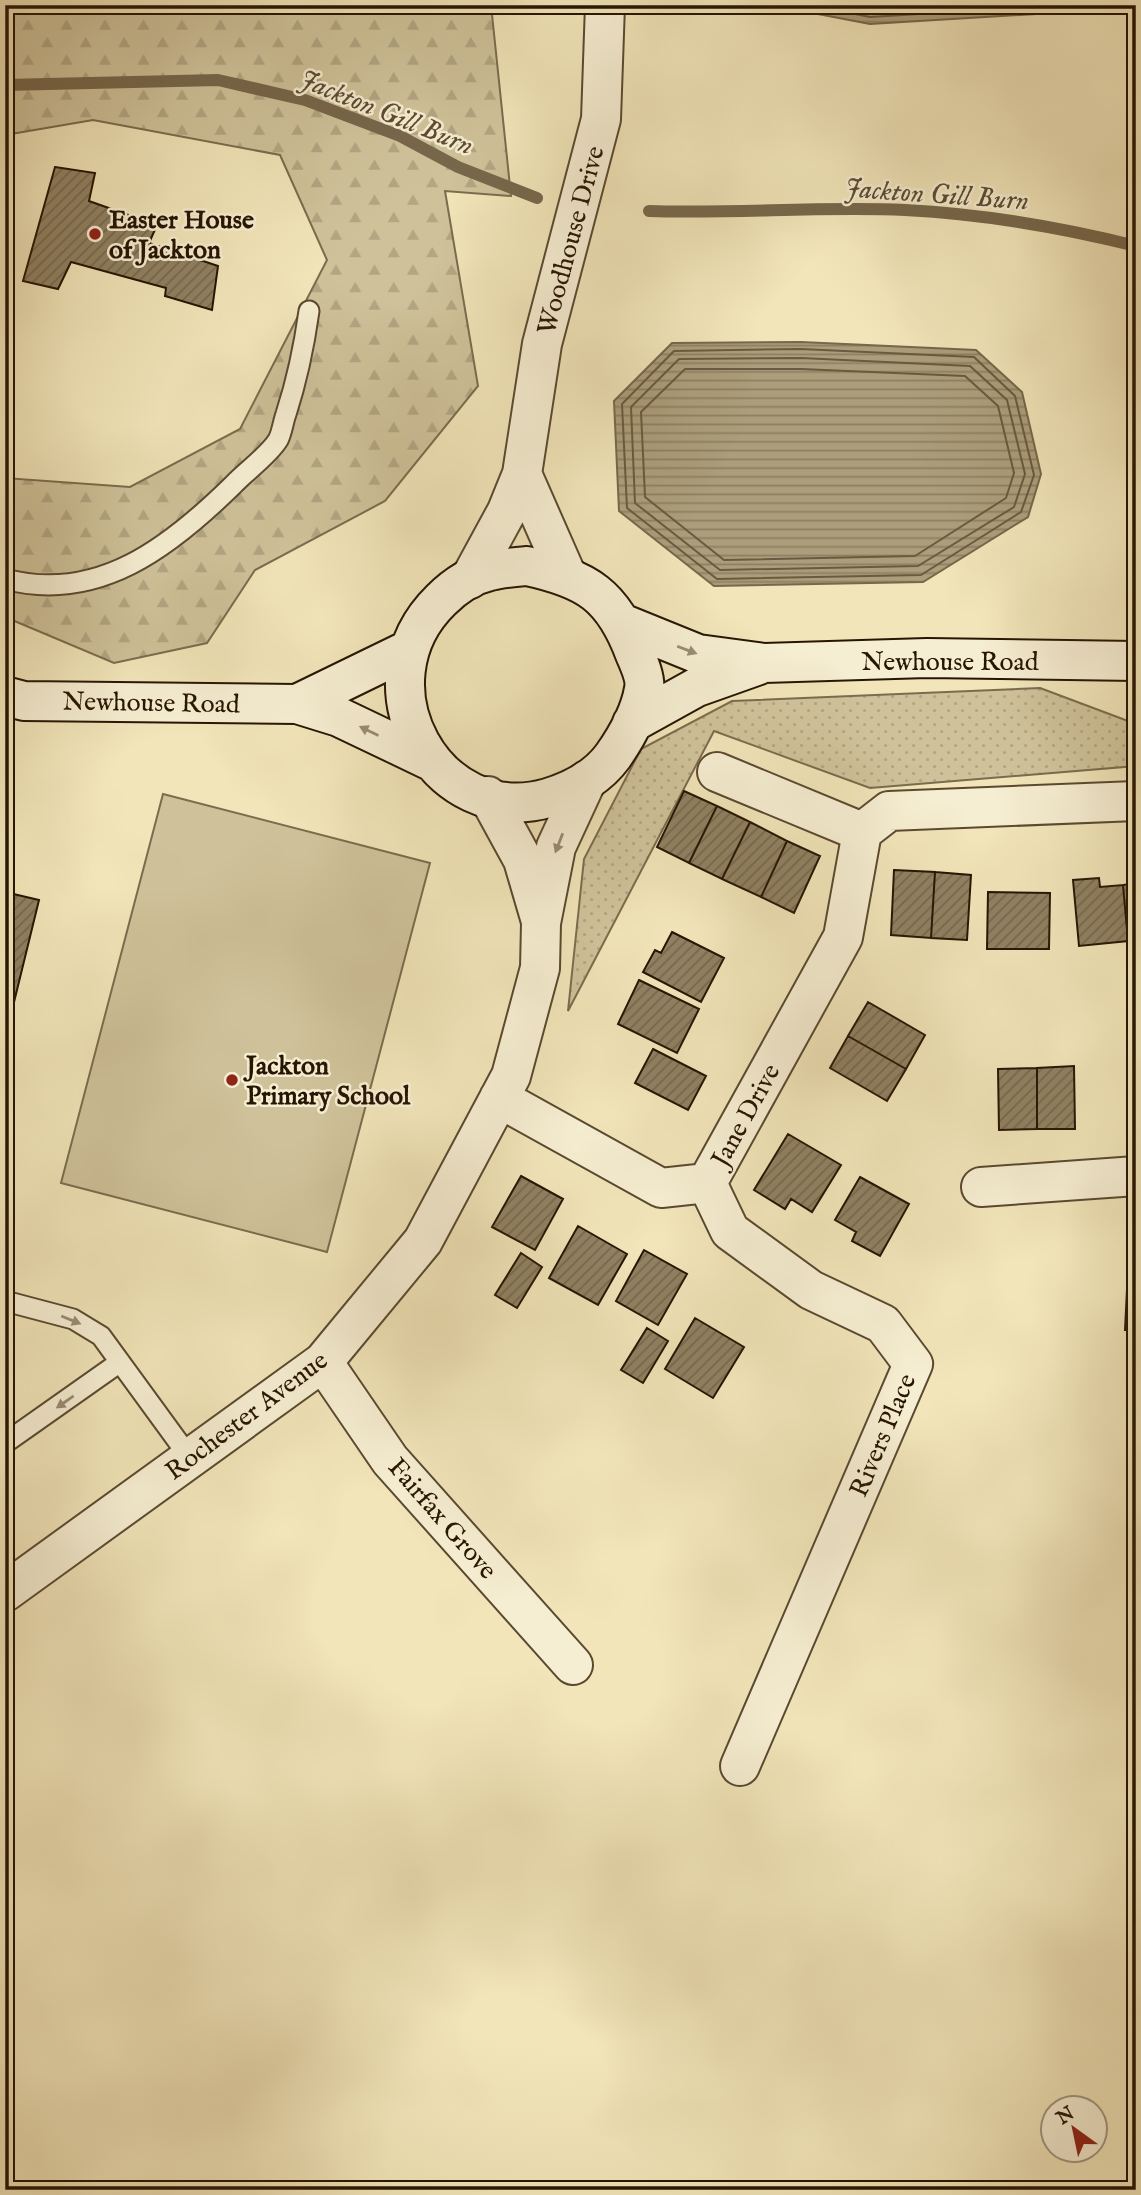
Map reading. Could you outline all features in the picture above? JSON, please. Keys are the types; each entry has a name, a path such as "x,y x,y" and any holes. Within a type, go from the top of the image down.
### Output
{"street":[{"name":"Woodhouse Drive","path":"470,579 507,511 522,474 542,344 601,119 606,5"},
{"path":"522,474 566,574"},
{"path":"527,566 566,574 599,594 624,624 645,686 627,736 605,768 573,790 535,801 497,800 461,786 431,761 411,727 403,689 408,650 425,615 453,588 470,579 488,571 527,566"},
{"name":"Newhouse Road","path":"624,624 698,654 764,663 927,658 1136,661"},
{"name":"Newhouse Road","path":"297,704 408,650"},
{"name":"Newhouse Road","path":"632,723 697,687 764,663"},
{"name":"Newhouse Road","path":"5,696 24,701 297,704 340,717 431,761"},
{"path":"717,772 862,832 889,811 1136,801"},
{"name":"Rochester Avenue","path":"5,1592 323,1362 423,1241 511,1076 540,968 541,923 556,847 587,780"},
{"name":"Rochester Avenue","path":"488,796 523,860 541,923"},
{"name":"Jane Drive","path":"499,1098 661,1188 707,1182 843,937 862,832"},
{"path":"981,1187 1136,1176"},
{"name":"Rivers Place","path":"707,1182 730,1231 811,1290 883,1324 913,1364 740,1766"},
{"name":"Fairfax Grove","path":"323,1362 390,1460 573,1665"}],"lane":[{"path":"5,579 23,584 68,585 111,575 155,553 195,522 278,440 301,368 309,311"},
{"path":"5,1301 73,1319 101,1336 190,1458"},
{"path":"5,1443 120,1362"}],"green space":[{"path":"5,5 491,5 511,196 445,191 478,386 385,501 255,570 207,643 114,663 5,617 5,478 130,487 240,429 327,260 280,155 93,120 5,135"},
{"path":"1040,688 1136,724 1136,766 870,788 714,731 568,1011 584,859 641,749 732,701"},
{"path":"163,794 430,863 327,1252 61,1183"}],"water":[{"path":"771,5 1136,5 1136,8 870,24"},
{"path":"801,342 976,350 1022,392 1041,474 1028,517 923,582 714,586 619,511 614,401 672,343"}],"building":[{"name":"Easter House of Jackton","path":"55,167 95,173 89,201 157,225 149,243 218,266 212,310 165,296 166,288 71,262 58,289 23,281"},
{"path":"684,791 717,806 689,863 657,847"},
{"path":"717,806 750,822 722,879 689,863"},
{"path":"750,822 787,841 761,897 722,879"},
{"path":"787,841 820,856 794,913 761,897"},
{"path":"894,870 935,872 931,938 891,935"},
{"path":"935,872 971,875 967,940 931,938"},
{"path":"1099,878 1100,887 1123,885 1128,941 1079,946 1073,880"},
{"path":"1136,883 1136,940 1128,941 1123,885"},
{"path":"5,892 39,900 5,1039"},
{"path":"988,892 1050,893 1049,949 987,949"},
{"path":"672,932 724,958 701,1002 643,972 655,950 661,953"},
{"path":"639,980 699,1009 677,1053 618,1024"},
{"path":"868,1002 925,1035 906,1069 848,1036"},
{"path":"848,1036 906,1069 887,1101 830,1068"},
{"path":"653,1049 706,1076 688,1110 635,1083"},
{"path":"1074,1066 1075,1129 1037,1129 1037,1068"},
{"path":"1037,1068 1037,1129 999,1130 998,1069"},
{"path":"788,1134 841,1165 812,1212 791,1199 785,1209 754,1190"},
{"path":"521,1176 563,1199 535,1250 492,1227"},
{"path":"860,1177 909,1204 880,1256 852,1241 856,1232 835,1220"},
{"path":"578,1226 627,1254 598,1305 549,1278"},
{"path":"644,1250 687,1274 658,1325 616,1301"},
{"path":"521,1253 542,1267 517,1308 495,1295"},
{"path":"1128,1269 1136,1269 1136,1330 1125,1330"},
{"path":"695,1318 744,1347 713,1398 665,1369"},
{"path":"647,1328 668,1341 643,1383 621,1370"}],"waterway":[{"name":"Jackton Gill Burn","path":"5,85 218,80 305,100 400,136 458,167 537,198"},
{"name":"Jackton Gill Burn","path":"649,211 841,209 934,212 1021,222 1136,246"}],"place":[{"name":"Easter House of Jackton","path":"95,234"},
{"name":"Jackton Primary School","path":"232,1080"}]}
